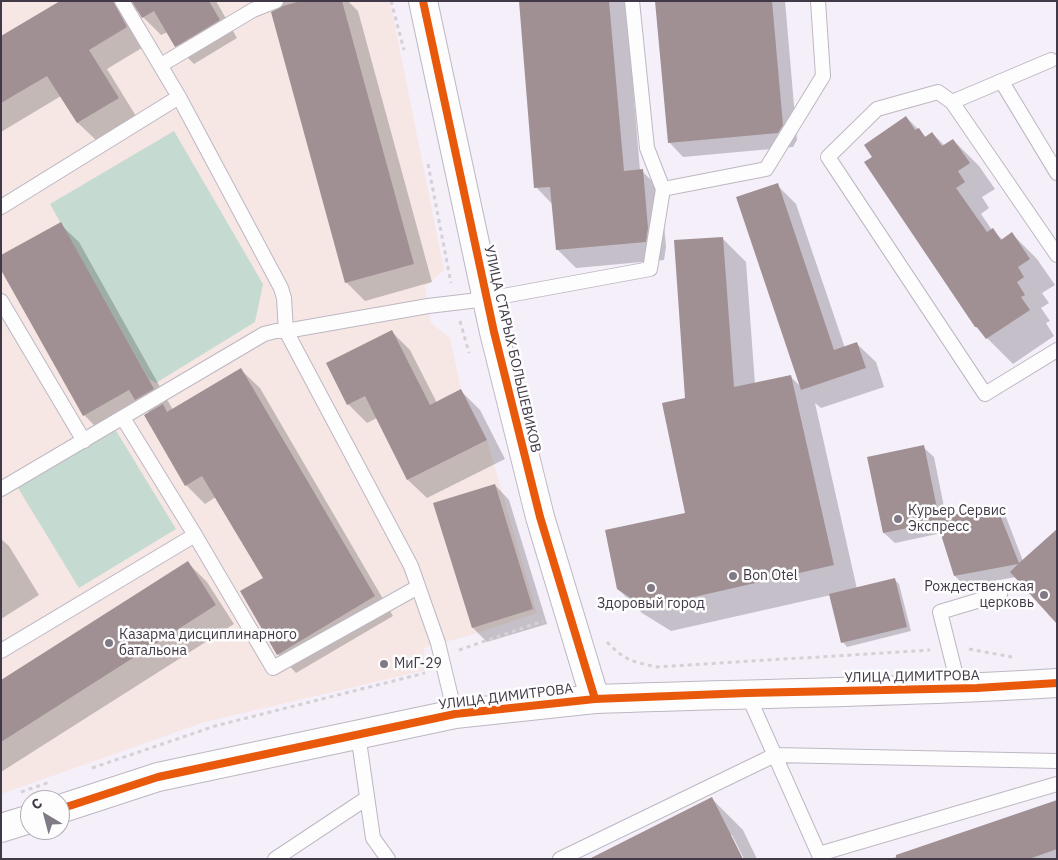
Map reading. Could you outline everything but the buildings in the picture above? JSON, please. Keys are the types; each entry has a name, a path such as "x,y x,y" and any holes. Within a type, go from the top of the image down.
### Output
{"street":[{"name":"УЛИЦА СТАРЫХ БОЛЬШЕВИКОВ","path":"423,1 487,299 540,517 595,699"},
{"name":"УЛИЦА ДИМИТРОВА","path":"70,806 158,777 455,714 595,699 959,688 1057,683"},
{"path":"1,828 20,822"}],"lane":[{"path":"122,1 179,96 281,288 284,298 286,331 411,566 441,656 455,714"},
{"path":"161,65 251,6 276,1"},
{"path":"1,489 264,334 428,306 487,299 650,269 664,189 647,148 632,1"},
{"path":"664,189 766,169 823,76 818,1"},
{"path":"952,102 1051,60"},
{"path":"1002,82 1057,173"},
{"path":"1057,255 952,102 938,92 876,109 828,157 985,394 1057,350"},
{"path":"1,207 179,96"},
{"path":"1,301 84,441"},
{"path":"123,418 272,668 418,587"},
{"path":"1,650 195,536"},
{"path":"959,688 940,612 1000,594"},
{"path":"746,693 820,856 1057,784"},
{"path":"358,734 373,838 388,859"},
{"path":"560,859 774,755 1057,760"},
{"path":"275,859 367,798"}],"path":[{"path":"85,770 215,726 428,672 441,656 549,620"},
{"path":"605,640 619,655 635,662 657,666 962,648 1014,658"},
{"path":"26,790 57,779"}],"shaded area":[{"path":"1,1 390,1 444,270 425,287 431,323 450,338 461,389 487,440 537,613 424,648 426,670 205,722 1,794"}],"green space":[{"path":"174,131 263,284 255,322 156,383 149,379 50,204"},
{"path":"115,429 176,529 79,588 18,488"}],"cycle path":[{"path":"423,1 494,332 540,517 595,699"},
{"path":"70,806 158,777 455,714 595,699 747,693 977,688 1057,683"}],"place":[{"name":"Курьер Сервис Экспресс","path":"898,519"},
{"name":"Bon Otel","path":"733,576"},
{"name":"Здоровый город","path":"651,588"},
{"name":"Рождественская церковь","path":"1044,595"},
{"name":"Казарма дисциплинарного батальона","path":"109,643"},
{"name":"МиГ-29","path":"384,664"}]}
